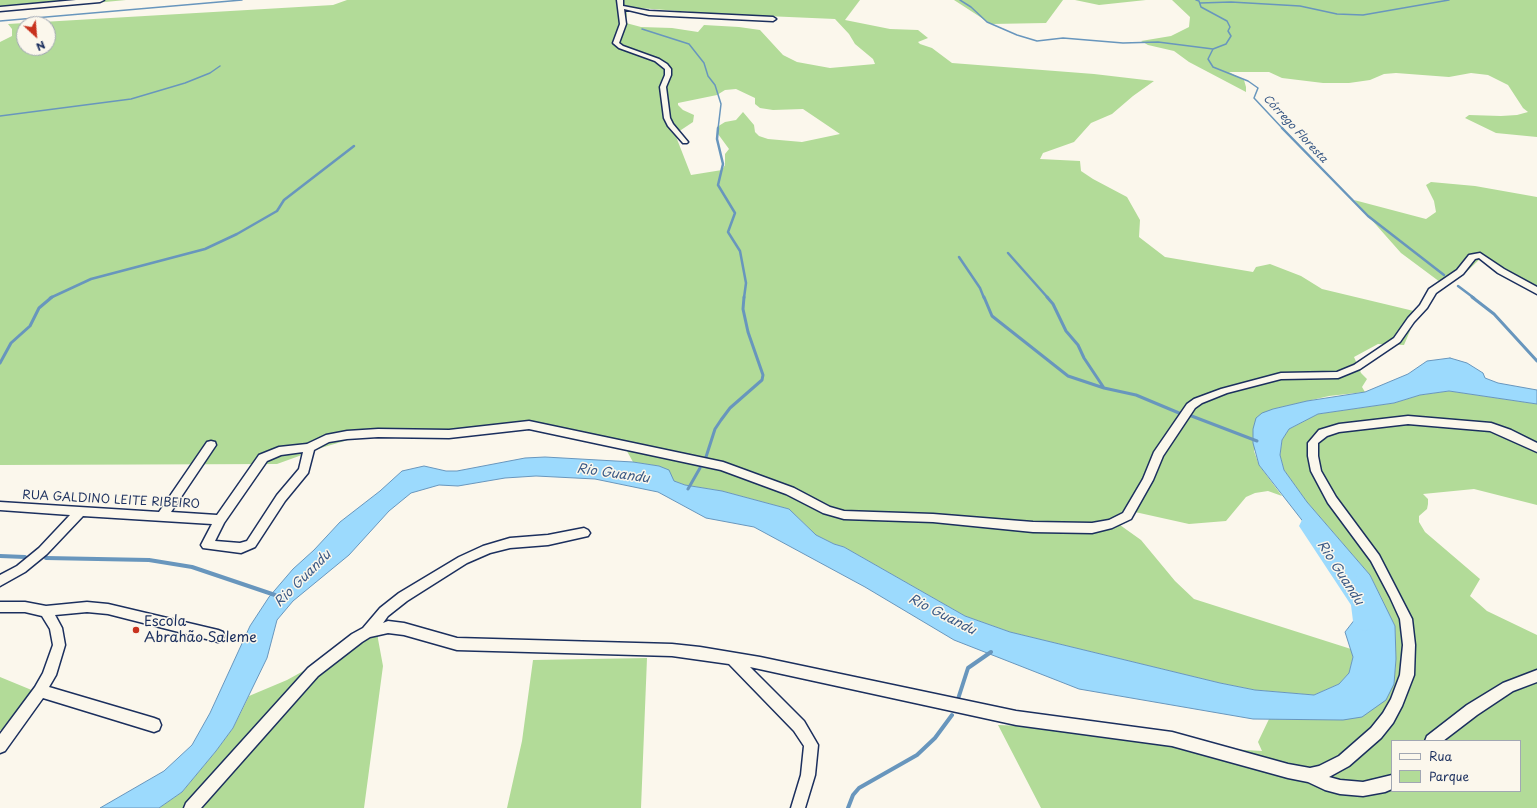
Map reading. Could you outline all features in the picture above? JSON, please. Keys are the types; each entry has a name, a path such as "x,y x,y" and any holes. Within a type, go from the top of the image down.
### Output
{"main road":[{"path":"0,9 100,0"}],"street":[{"path":"620,0 623,24 616,43 621,47 657,60 666,65 668,75 663,87 663,94 667,118 670,125 685,142"},
{"path":"620,7 649,13 773,19"},
{"path":"309,448 304,470 281,498 251,544 241,548 207,545 220,520 262,458 279,451 309,448 315,443 335,437 378,433 445,435 503,427 534,425 723,466 790,491 822,508 844,515 940,518 1033,527 1092,528 1112,524 1127,516 1148,480 1158,455 1191,406 1198,401 1224,390 1282,376 1330,376 1338,375 1353,369 1397,340 1424,306 1432,291 1460,272 1472,257 1480,255 1501,271 1537,291"},
{"path":"1310,775 1330,770 1344,760 1376,733 1388,718 1397,702 1407,675 1409,645 1406,619 1395,595 1375,558 1332,500 1316,471 1313,456 1313,443 1315,440 1323,433 1339,428 1408,420 1491,427 1507,432 1537,448"},
{"path":"162,516 211,445"},
{"name":"RUA GALDINO LEITE RIBEIRO","path":"0,506 220,520"},
{"path":"0,581 21,569 43,551 80,512"},
{"path":"191,808 236,759 300,684 330,658 367,632 384,612 403,597 463,560 487,549 510,543 548,540 584,534"},
{"path":"0,607 25,607 46,611 86,607 108,609 218,636"},
{"path":"0,746 40,691 49,676 59,645 56,628 46,611"},
{"path":"367,632 381,627 394,627 457,644 555,648 672,650 732,658 860,683 940,703 1016,718 1172,739 1288,771 1310,775 1325,783 1340,787 1363,788 1385,785 1391,782"},
{"path":"732,658 799,726 811,745 808,775 798,808"},
{"path":"1433,740 1472,710 1508,687 1537,676"},
{"path":"40,691 154,725"}],"green space":[{"path":"0,0 126,0 0,12"},
{"path":"347,0 860,0 845,20 890,29 918,30 928,38 918,42 920,44 932,48 952,63 1094,74 1154,81 1112,114 1091,123 1074,142 1043,153 1040,159 1080,161 1081,171 1127,197 1140,220 1139,237 1165,257 1253,272 1256,267 1270,264 1301,276 1322,289 1418,312 1404,345 1378,344 1354,357 1361,373 1367,379 1362,387 1365,392 1329,396 1273,409 1254,451 1259,465 1282,496 1268,491 1255,493 1246,497 1226,521 1189,524 1135,512 1128,522 1120,525 1141,540 1175,581 1194,599 1351,649 1353,657 1349,673 1339,684 1314,695 1255,690 1220,683 1010,632 965,616 844,547 816,535 789,509 722,491 685,485 674,481 659,466 633,462 623,444 527,424 461,432 391,434 355,438 324,447 277,464 0,465 0,42 12,36 12,29 8,24 16,24 16,56 56,56 56,21 333,5","holes":["625,7 720,14 835,19 849,34 855,44 873,59 875,64 830,68 797,62 783,55 760,30 704,25 698,32 672,28 641,27 626,23 627,13","736,89 755,98 755,104 760,108 773,110 803,109 840,134 802,142 768,139 759,136 755,132 754,125 743,112 736,120 725,122 717,127 718,134 729,149 725,154 725,165 722,170 691,175 675,134 693,122 694,115 683,110 678,103 717,95 725,90"]},
{"path":"954,0 1063,0 1046,23 991,24"},
{"path":"1075,0 1146,0 1099,5"},
{"path":"1172,0 1537,0 1537,137 1496,133 1465,118 1469,115 1501,116 1517,115 1528,112 1523,108 1508,85 1488,75 1471,73 1449,77 1396,73 1384,74 1370,80 1349,83 1323,83 1282,78 1269,72 1229,72 1244,80 1246,92 1189,62 1174,51 1148,45 1141,41 1171,36 1189,27 1190,17"},
{"path":"1431,182 1475,186 1537,197 1537,293 1481,258 1461,277 1440,282 1401,253 1354,200 1426,219 1436,212 1434,201 1426,185"},
{"path":"1449,391 1537,404 1537,505 1474,489 1423,494 1428,499 1428,504 1427,509 1419,516 1419,522 1425,532 1480,579 1470,596 1487,611 1537,635 1537,808 1041,808 998,725 1076,728 1180,746 1262,751 1258,742 1269,719 1343,720 1394,684 1396,659 1395,626 1370,575 1307,502 1284,470 1280,455 1282,440 1289,429 1318,414 1394,403 1420,395"},
{"path":"377,618 378,639 383,666 364,808 159,808 182,792 216,751 233,728 249,696 287,680 318,663"},
{"path":"647,658 641,808 507,808 522,741 533,660"},
{"path":"0,677 34,691 4,732 0,730"}],"water":[{"path":"1450,358 1467,363 1483,373 1485,378 1498,383 1537,390 1537,404 1449,391 1420,395 1394,403 1318,414 1289,429 1282,440 1280,455 1284,470 1307,502 1370,575 1395,626 1396,659 1394,684 1386,700 1362,717 1343,720 1253,719 1079,689 954,640 865,587 754,527 706,518 658,492 595,479 536,476 505,478 458,486 439,485 411,493 389,511 349,555 293,601 277,620 267,658 233,728 182,792 159,808 100,808 164,771 192,745 210,713 250,626 269,597 293,569 314,550 340,522 380,491 402,471 424,466 446,471 457,471 525,458 545,457 633,462 659,466 669,470 674,481 685,485 722,491 789,509 816,535 844,547 965,616 1010,632 1220,683 1255,690 1314,695 1339,684 1349,673 1353,657 1345,632 1359,614 1359,603 1347,578 1259,465 1253,443 1253,429 1256,418 1262,413 1273,409 1307,401 1365,392 1408,374 1427,361"}],"waterway":[{"path":"0,21 242,0"},
{"path":"960,0 971,7 987,22 1017,35 1037,41 1063,38 1123,43 1158,42 1213,49"},
{"name":"Córrego Floresta","path":"1196,0 1199,1 1201,7 1227,21 1230,27 1228,31 1231,36 1226,44 1213,49"},
{"path":"1200,3 1231,2 1300,6 1337,14 1363,15 1449,0"},
{"path":"642,29 689,44 704,63 708,76 715,85 721,104 718,129"},
{"name":"Córrego Floresta","path":"1213,49 1208,59 1213,67 1248,81 1258,88 1254,98 1283,129"},
{"path":"0,116 131,99 185,83 210,73 220,66"},
{"path":"718,128 717,139 723,164 718,185 735,213 728,232 740,251 746,283 744,298"},
{"name":"Córrego Floresta","path":"1282,128 1368,216 1444,275"},
{"path":"52,297 91,279 205,249 237,234 277,211 284,200 354,146"},
{"path":"1008,253 1048,298"},
{"path":"959,257 980,288 984,298"},
{"name":"Córrego Floresta","path":"1458,286 1474,298"},
{"path":"0,363 11,343 30,326 39,308 52,297"},
{"path":"706,457 715,429 721,420 730,408 762,380 763,375 748,332 743,309 744,297"},
{"path":"984,297 992,316 1068,376 1104,388"},
{"path":"1047,297 1053,304 1066,331 1078,345 1084,358 1104,388"},
{"name":"Córrego Floresta","path":"1472,297 1494,314 1537,361"},
{"path":"1104,388 1136,395 1179,413"},
{"path":"1189,415 1257,441"},
{"path":"688,489 700,468"},
{"name":"Rio Guandu","path":"1310,526 1362,603 1365,621"},
{"path":"0,556 25,557"},
{"path":"46,558 149,560 192,567 275,595"},
{"path":"958,699 968,668 991,652"},
{"path":"848,808 853,795 859,788 917,755 935,738 952,715"}],"place":[{"name":"Escola Abrahão Saleme","path":"136,630"}]}
